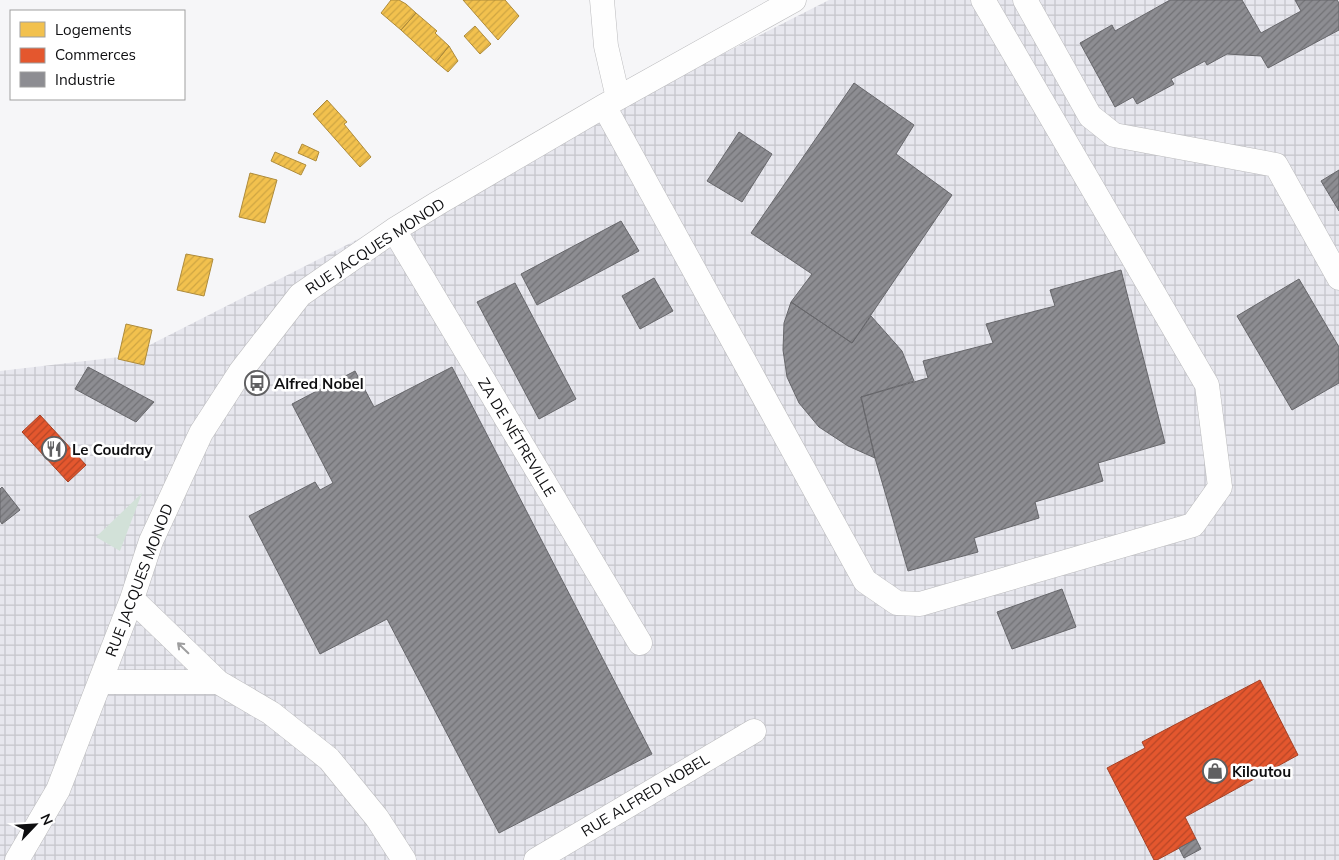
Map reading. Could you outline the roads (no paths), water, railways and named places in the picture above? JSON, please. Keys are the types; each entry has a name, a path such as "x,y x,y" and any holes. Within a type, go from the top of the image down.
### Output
{"street":[{"path":"602,0 611,102 865,581 898,604 920,604 1193,525 1220,487 1207,385 983,0"},
{"name":"RUE JACQUES MONOD","path":"17,860 58,790 132,599 151,541 201,432 241,370 300,295 394,230 611,102 794,0"},
{"path":"1025,0 1090,116 1114,135 1276,165 1339,278"},
{"name":"ZA DE NÉTREVILLE","path":"394,230 640,643"},
{"path":"132,599 218,682 271,714 329,759 377,818 404,860"},
{"path":"100,682 218,682"},
{"name":"RUE ALFRED NOBEL","path":"536,860 754,731"}],"place":[{"name":"Alfred Nobel","path":"257,383"},
{"name":"Le Coudray","path":"54,449"},
{"name":"Kiloutou","path":"1215,771"}]}
